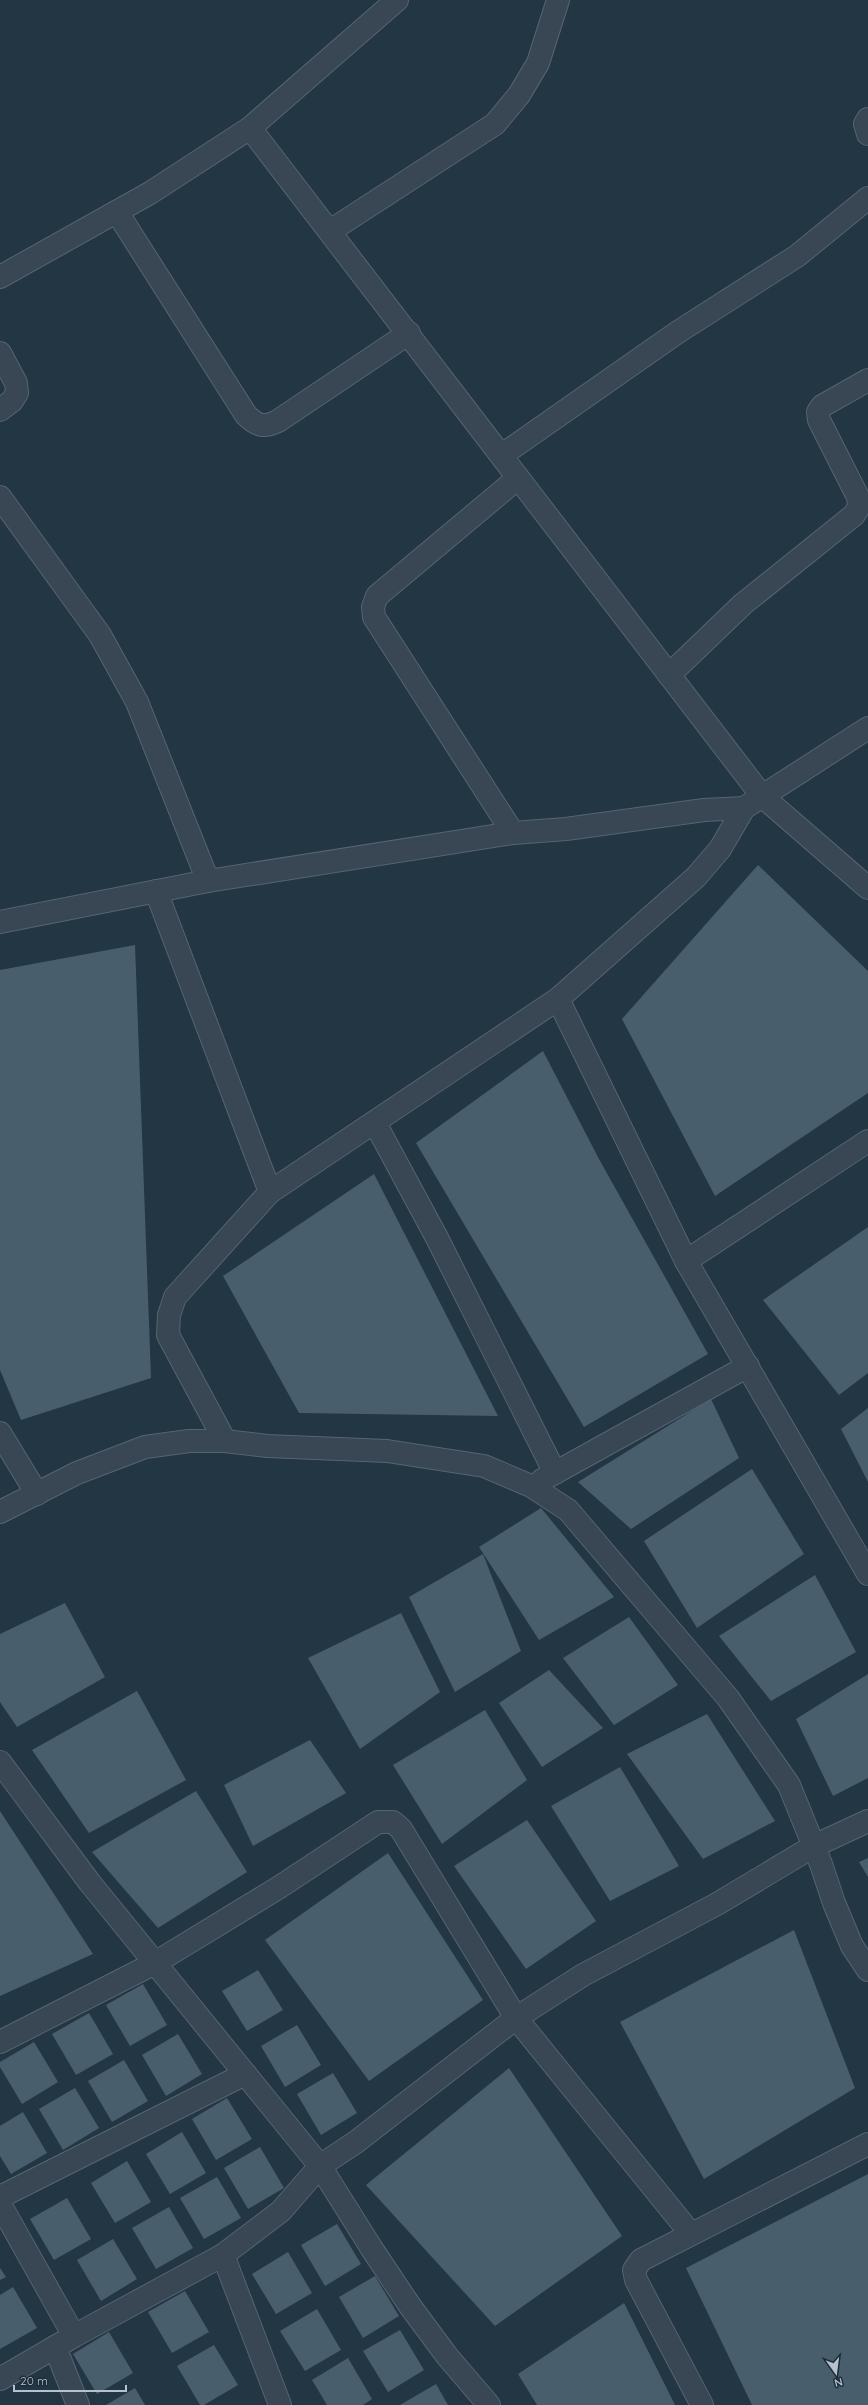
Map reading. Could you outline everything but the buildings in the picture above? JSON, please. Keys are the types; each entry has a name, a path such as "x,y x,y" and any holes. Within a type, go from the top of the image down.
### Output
{"street":[{"path":"0,277 117,212 250,128 397,0"},
{"path":"330,231 495,124 519,95 538,62 558,0"},
{"path":"868,119 864,124 868,134"},
{"path":"250,128 409,333 518,478 762,796 868,888"},
{"path":"502,455 678,332 797,256 868,198"},
{"path":"117,212 246,416 256,425 268,426 278,422 409,333"},
{"path":"0,352 16,383 17,393 12,401 0,410"},
{"path":"669,675 743,604 854,515 859,507 858,497 819,420 818,412 822,406 868,380"},
{"path":"513,833 374,617 373,607 376,596 518,478"},
{"path":"0,497 100,634 136,702 208,881"},
{"path":"225,1441 168,1335 169,1315 175,1298 270,1192 558,1000 696,877 720,849 744,808 868,728"},
{"path":"0,922 208,881 513,833 566,829 704,810 744,808"},
{"path":"156,891 270,1192"},
{"path":"558,1000 686,1260 868,1574"},
{"path":"375,1123 437,1238 555,1473"},
{"path":"686,1260 868,1141"},
{"path":"531,1486 748,1366"},
{"path":"0,1433 37,1494"},
{"path":"0,1512 77,1473 145,1447 189,1441 225,1441 267,1446 386,1451 484,1466 531,1486 568,1510 728,1698 789,1785 852,1946 868,1970"},
{"path":"0,1762 90,1883 320,2166 410,2306 447,2356 489,2405"},
{"path":"0,2379 74,2336 223,2255 281,2210 320,2166 356,2142 516,2018 583,1975 717,1904 814,1846 868,1821"},
{"path":"0,2042 155,1963 278,1888 378,1822 393,1822 401,1829 516,2018 691,2234"},
{"path":"0,2197 245,2074"},
{"path":"702,2405 636,2280 634,2270 640,2260 868,2144"},
{"path":"0,2204 74,2336"},
{"path":"223,2255 280,2405"},
{"path":"55,2347 78,2405"}]}
